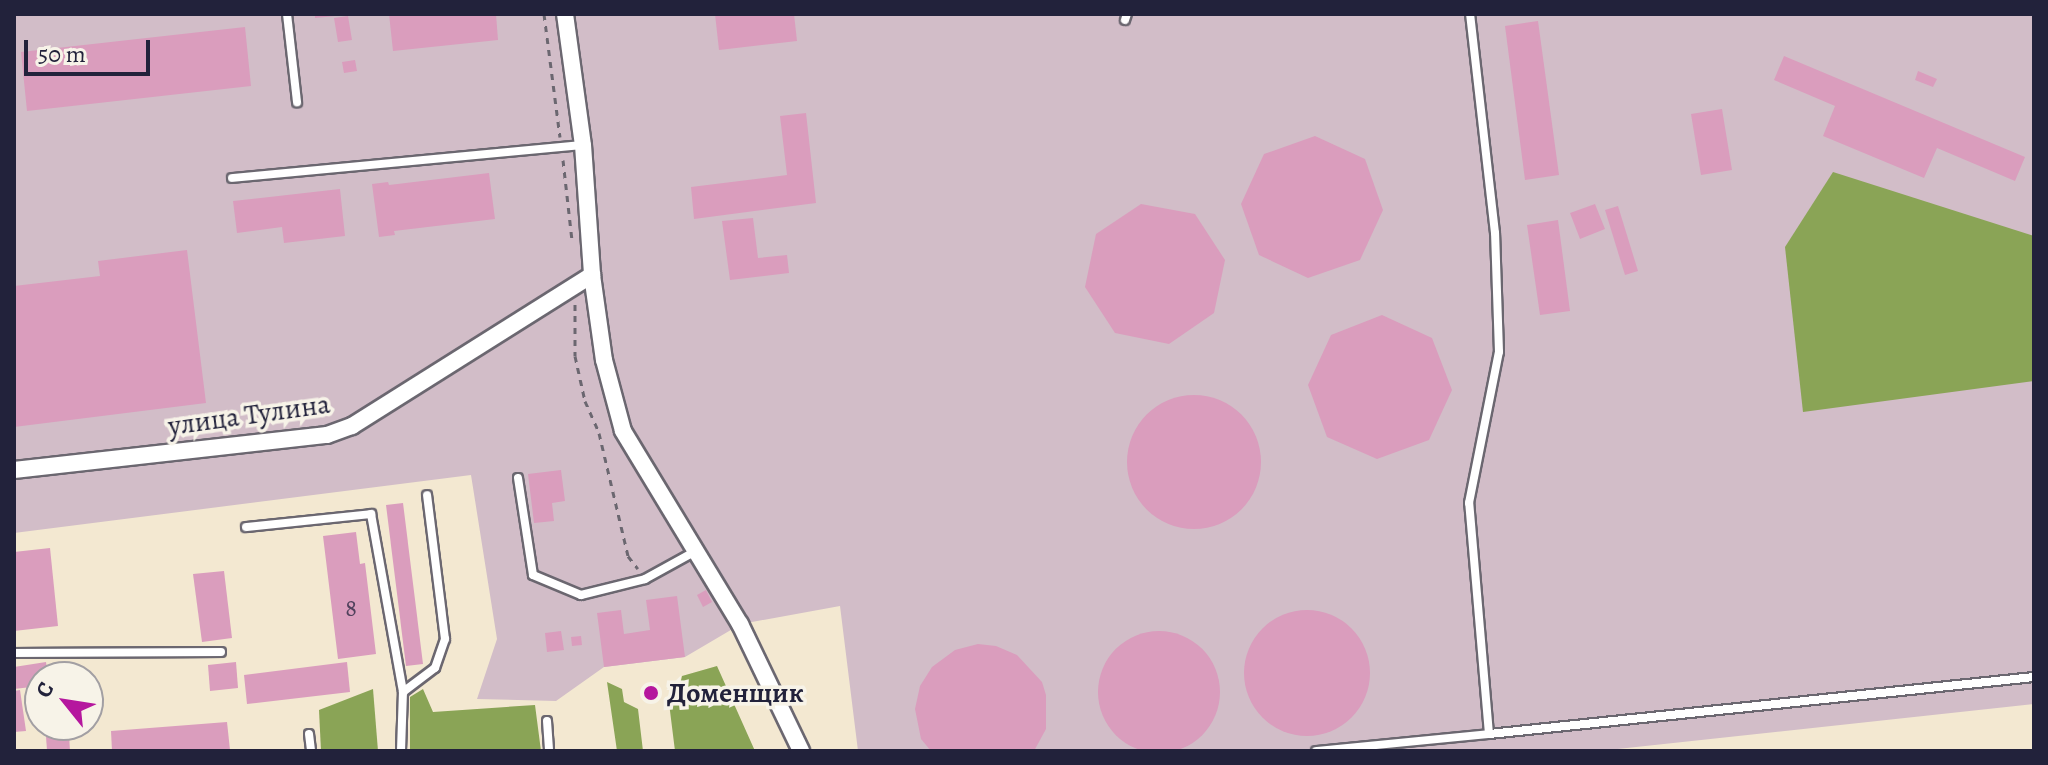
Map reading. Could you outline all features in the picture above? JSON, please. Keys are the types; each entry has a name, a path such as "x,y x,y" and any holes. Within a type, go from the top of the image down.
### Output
{"street":[{"path":"565,14 583,145 592,275 604,360 623,431 740,624 801,751"},
{"name":"улица Тулина","path":"14,470 327,435 352,426 592,275"}],"lane":[{"path":"287,14 297,102"},
{"path":"1470,14 1495,233 1499,352 1469,503 1489,734"},
{"path":"232,178 583,145"},
{"path":"518,478 533,575 581,595 645,579 694,552"},
{"path":"403,692 435,668 445,639 427,495"},
{"path":"246,527 371,514 403,692 401,751"},
{"path":"14,653 221,652"},
{"path":"1316,751 2034,677"},
{"path":"547,721 549,751"},
{"path":"309,734 311,751"}],"shaded area":[{"path":"14,14 2034,14 2034,704 1599,751 858,751 840,606 741,624 685,657 604,667 556,701 477,699 497,639 471,475 14,533"}],"green space":[{"path":"1833,172 2034,236 2034,381 1803,412 1785,247"},
{"path":"717,666 755,751 675,751 669,703 678,693 682,676"},
{"path":"607,682 622,689 624,702 638,709 643,751 617,751"},
{"path":"373,689 378,751 321,751 319,710"},
{"path":"423,689 433,712 535,705 541,751 410,751 410,697"}],"building":[{"path":"315,14 335,14 335,16 315,18"},
{"path":"389,14 496,14 498,40 393,51"},
{"path":"715,14 794,14 797,41 719,50"},
{"path":"348,16 352,40 338,42 334,18"},
{"path":"1538,21 1559,175 1525,180 1505,26"},
{"path":"245,27 251,86 27,111 21,52"},
{"path":"1784,56 2025,157 2015,181 1937,148 1924,178 1823,136 1835,106 1774,80"},
{"path":"355,60 357,71 344,73 342,62"},
{"path":"1918,71 1937,79 1933,87 1915,80"},
{"path":"1722,109 1732,170 1701,175 1691,114"},
{"path":"806,113 816,203 694,219 691,187 787,175 780,116"},
{"path":"1315,136 1365,159 1383,210 1360,260 1308,278 1259,255 1241,204 1264,154"},
{"path":"489,173 495,219 394,231 395,235 379,237 372,184 388,182 389,185"},
{"path":"340,189 345,236 284,243 282,227 237,233 233,201"},
{"path":"1141,204 1195,214 1225,260 1214,313 1169,344 1115,333 1085,287 1096,234"},
{"path":"1595,204 1605,229 1580,239 1570,213"},
{"path":"1618,206 1638,271 1625,275 1605,210"},
{"path":"753,218 758,258 787,255 789,273 730,280 722,221"},
{"path":"1558,220 1570,311 1540,315 1527,225"},
{"path":"187,250 206,403 14,427 14,286 100,276 98,261"},
{"path":"1382,315 1432,338 1452,390 1429,440 1377,459 1327,437 1308,385 1331,335"},
{"path":"1194,395 1220,400 1241,415 1256,436 1261,462 1256,488 1241,509 1220,524 1194,529 1168,524 1147,509 1132,488 1127,462 1132,436 1147,415 1168,400"},
{"path":"561,470 565,501 552,503 554,521 534,523 528,474"},
{"path":"403,503 423,664 406,666 386,505"},
{"path":"356,532 360,564 365,563 376,654 338,659 323,536"},
{"path":"50,548 58,626 14,631 14,552"},
{"path":"224,571 232,638 202,642 193,574"},
{"path":"706,590 712,602 703,607 697,595"},
{"path":"677,596 685,657 604,667 597,613 621,610 624,634 650,630 646,600"},
{"path":"1307,610 1331,615 1352,628 1365,649 1370,673 1365,697 1352,718 1331,731 1307,736 1283,731 1262,718 1249,697 1244,673 1249,649 1262,628 1283,615"},
{"path":"561,631 564,650 547,652 545,633"},
{"path":"1159,631 1182,636 1202,649 1215,669 1220,692 1215,715 1202,735 1182,748 1159,753 1136,748 1116,735 1103,715 1098,692 1103,669 1116,649 1136,636"},
{"path":"581,636 582,645 572,646 571,637"},
{"path":"978,644 996,646 1017,655 1042,682 1046,695 1046,729 1034,751 931,751 921,739 915,709 920,686 932,667 955,650"},
{"path":"236,662 238,688 210,691 208,665"},
{"path":"347,662 350,692 247,704 244,675"},
{"path":"24,665 24,688 14,689 14,667"},
{"path":"20,690 24,731 14,732 14,691"},
{"path":"227,722 230,750 112,751 111,731"},
{"path":"46,741 69,741 70,751 47,751"}],"place":[{"name":"Доменщик","path":"651,693"}]}
